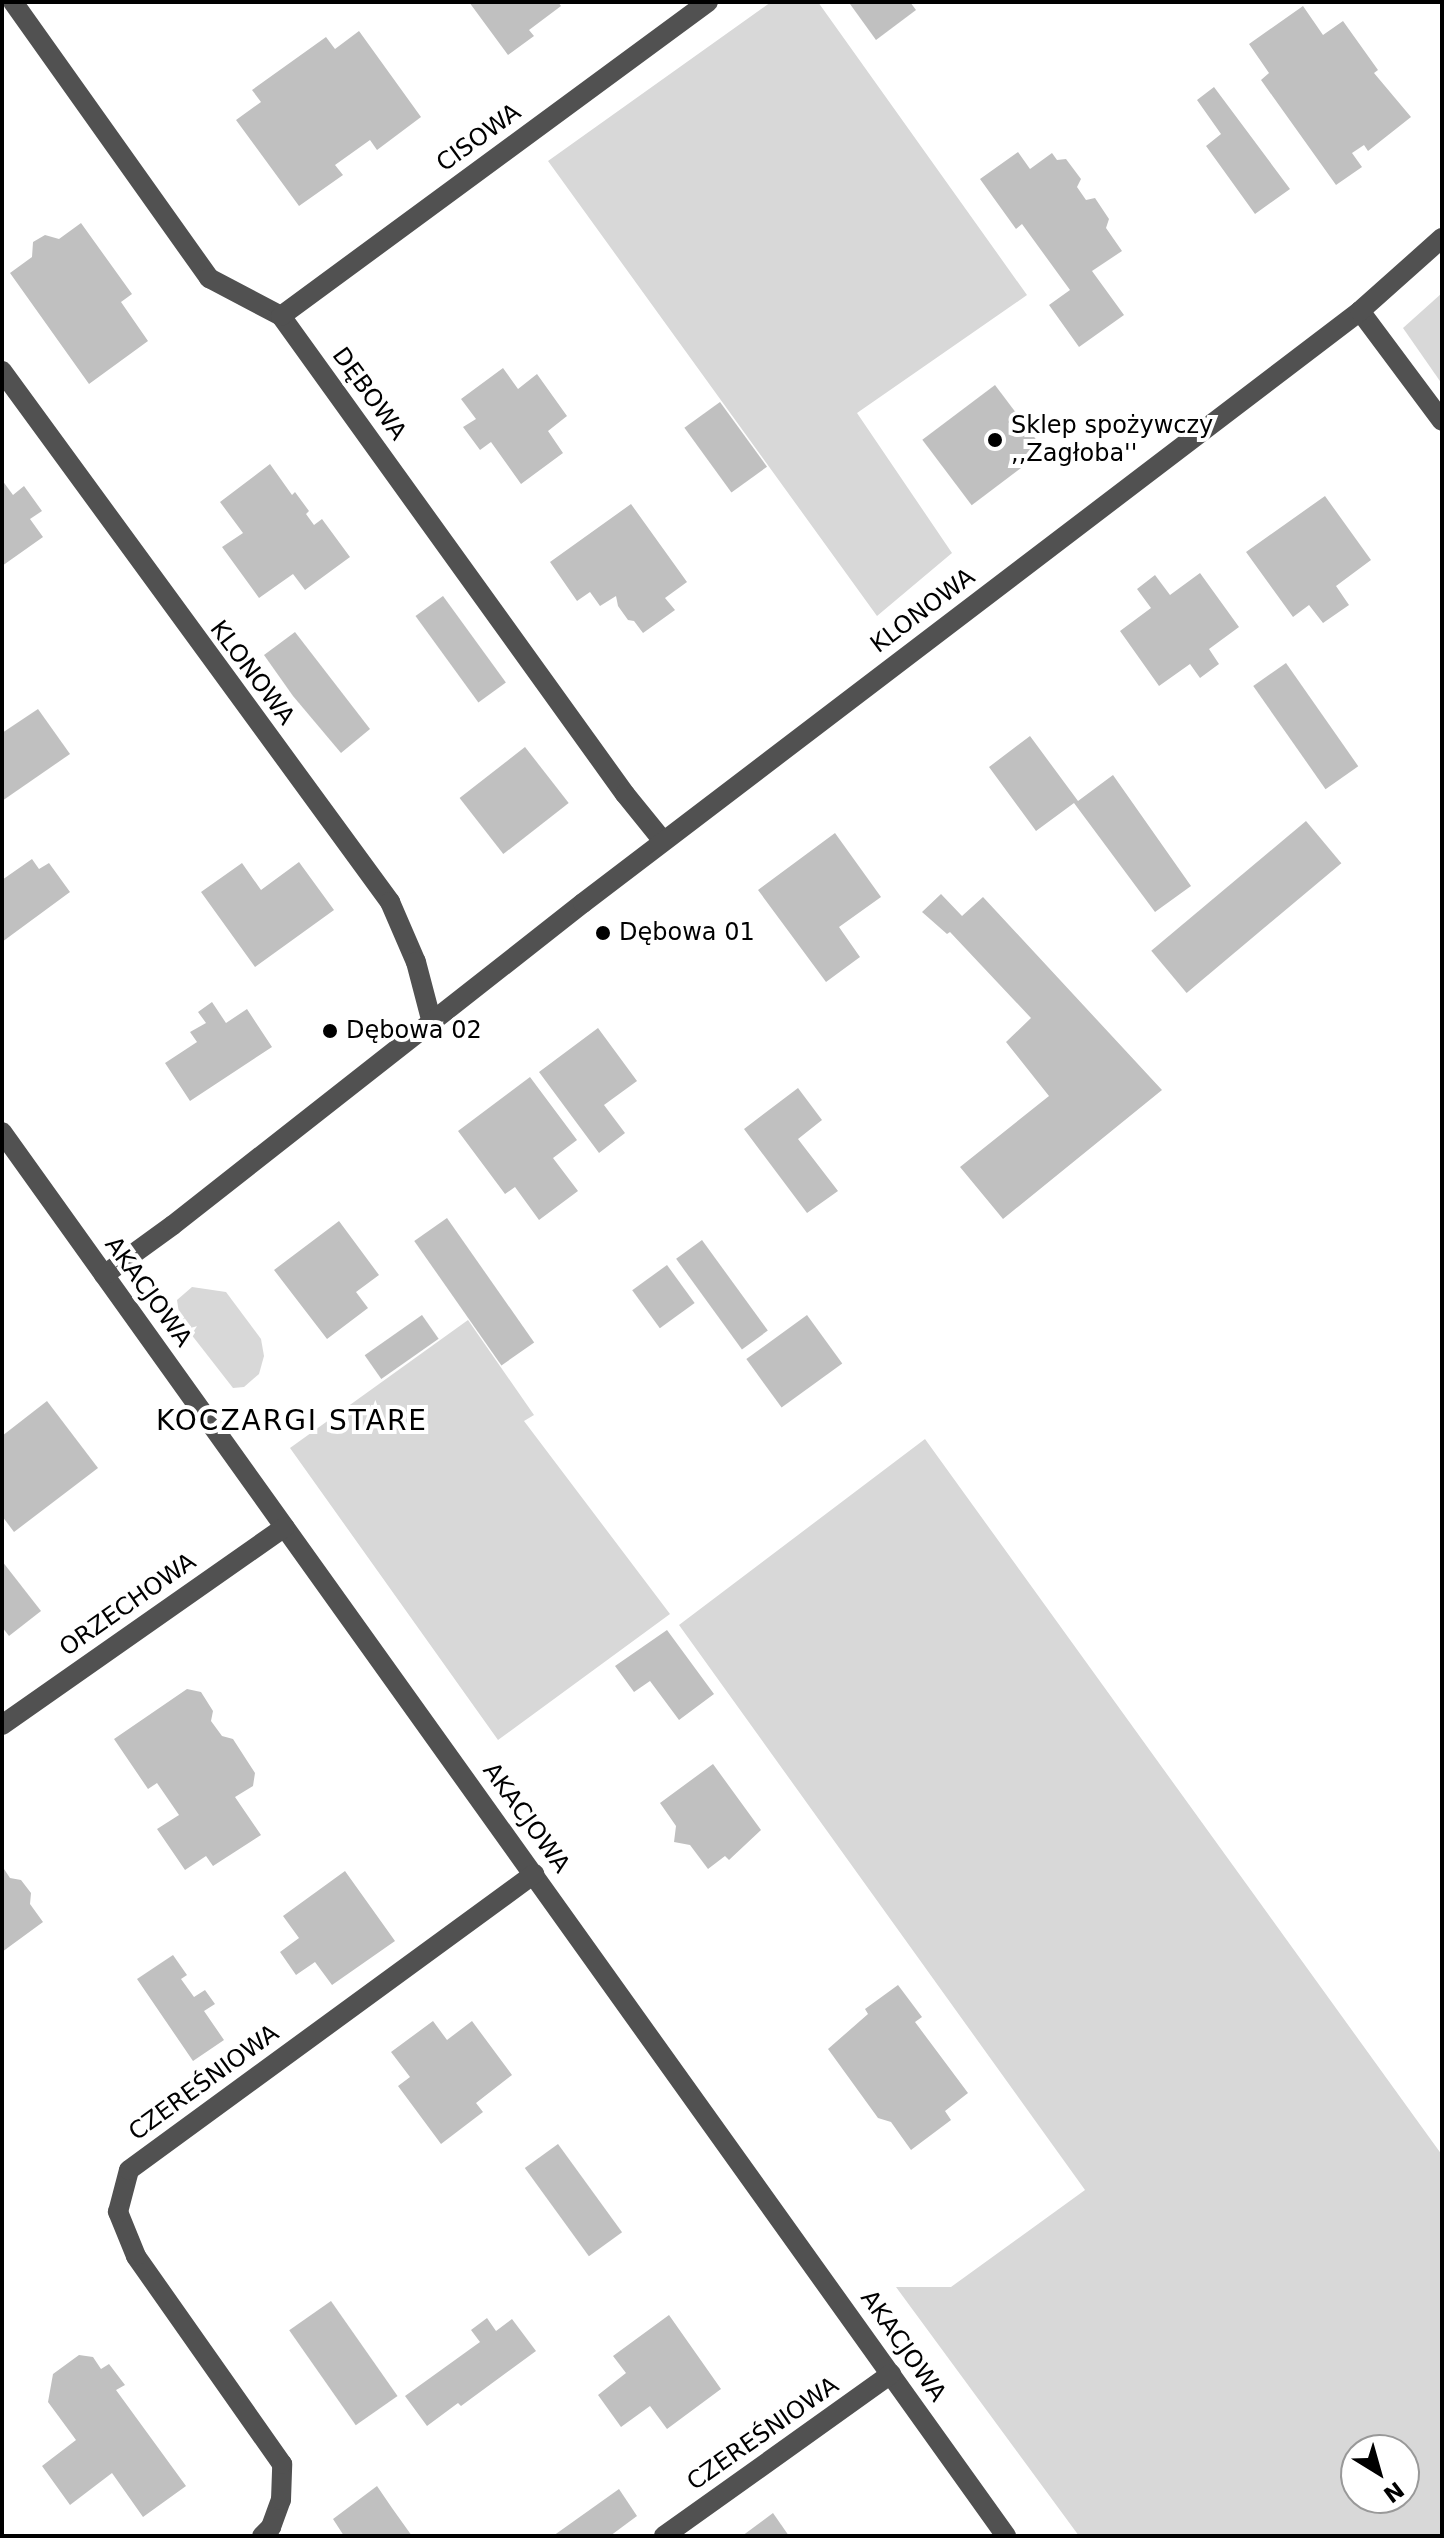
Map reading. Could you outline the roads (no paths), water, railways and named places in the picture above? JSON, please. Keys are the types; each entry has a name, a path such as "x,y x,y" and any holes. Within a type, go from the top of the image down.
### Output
{"street":[{"name":"DĘBOWA","path":"13,2 209,278 281,316 625,794 663,841"},
{"name":"CISOWA","path":"281,316 708,2"},
{"name":"KLONOWA","path":"104,1275 173,1225 431,1019 1360,311 1442,238"},
{"path":"1360,311 1442,421"},
{"name":"KLONOWA","path":"2,371 390,902 416,962 431,1019"},
{"name":"AKACJOWA","path":"2,1132 1006,2536"},
{"name":"ORZECHOWA","path":"2,1725 285,1527"},
{"name":"CZEREŚNIOWA","path":"262,2536 271,2527 281,2500 282,2464 136,2256 118,2212 129,2170 534,1874"},
{"name":"CZEREŚNIOWA","path":"664,2536 891,2374"}],"place":[{"name":"Sklep spożywczy ,,Zagłoba''","path":"995,440"},
{"name":"Dębowa 01","path":"603,933"},
{"name":"Dębowa 02","path":"330,1031"}],"district":[{"name":"KOCZARGI STARE","path":"292,1421"}]}
